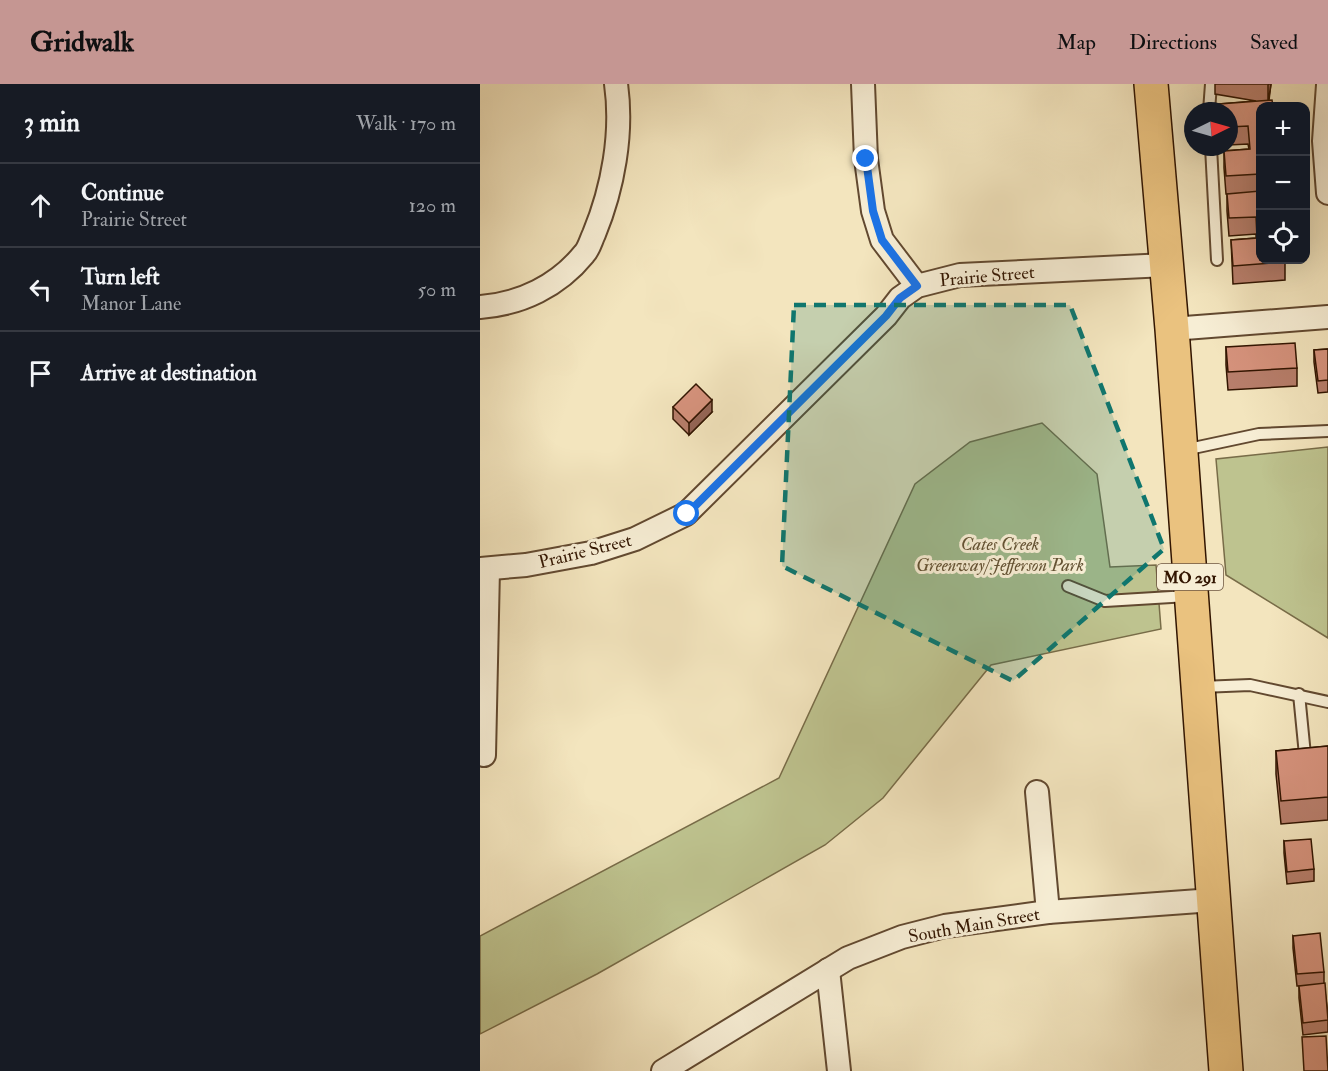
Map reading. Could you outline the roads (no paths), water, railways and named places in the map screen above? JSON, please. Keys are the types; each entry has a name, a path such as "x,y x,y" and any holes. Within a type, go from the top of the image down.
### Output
{"highway":[{"name":"MO 291","path":"1151,84 1172,329 1226,1071"}],"street":[{"path":"480,307 506,304 537,292 559,279 586,252 609,189 615,156 616,84"},
{"path":"862,84 866,159 873,211 882,240 917,286"},
{"path":"1328,85 1324,141 1328,193"},
{"name":"Prairie Street","path":"484,569 526,565 613,547 656,531 687,514 886,316 900,298 917,286 967,275 1166,265"},
{"path":"1172,329 1328,317"},
{"path":"484,569 484,755"},
{"path":"1037,792 1048,912"},
{"name":"South Main Street","path":"663,1071 828,970 860,953 902,937 945,926 1048,912 1213,900"},
{"path":"828,970 839,1071"}],"lane":[{"path":"1210,102 1211,84"},
{"path":"1211,156 1216,260"},
{"path":"1181,451 1259,434 1328,431"},
{"path":"1068,586 1105,601 1191,596"},
{"path":"1198,687 1250,685 1328,702"},
{"path":"1299,694 1305,756 1328,754"}],"park label":[{"name":"Cates Creek Greenway/Jefferson Park","path":"1000,554"}]}
